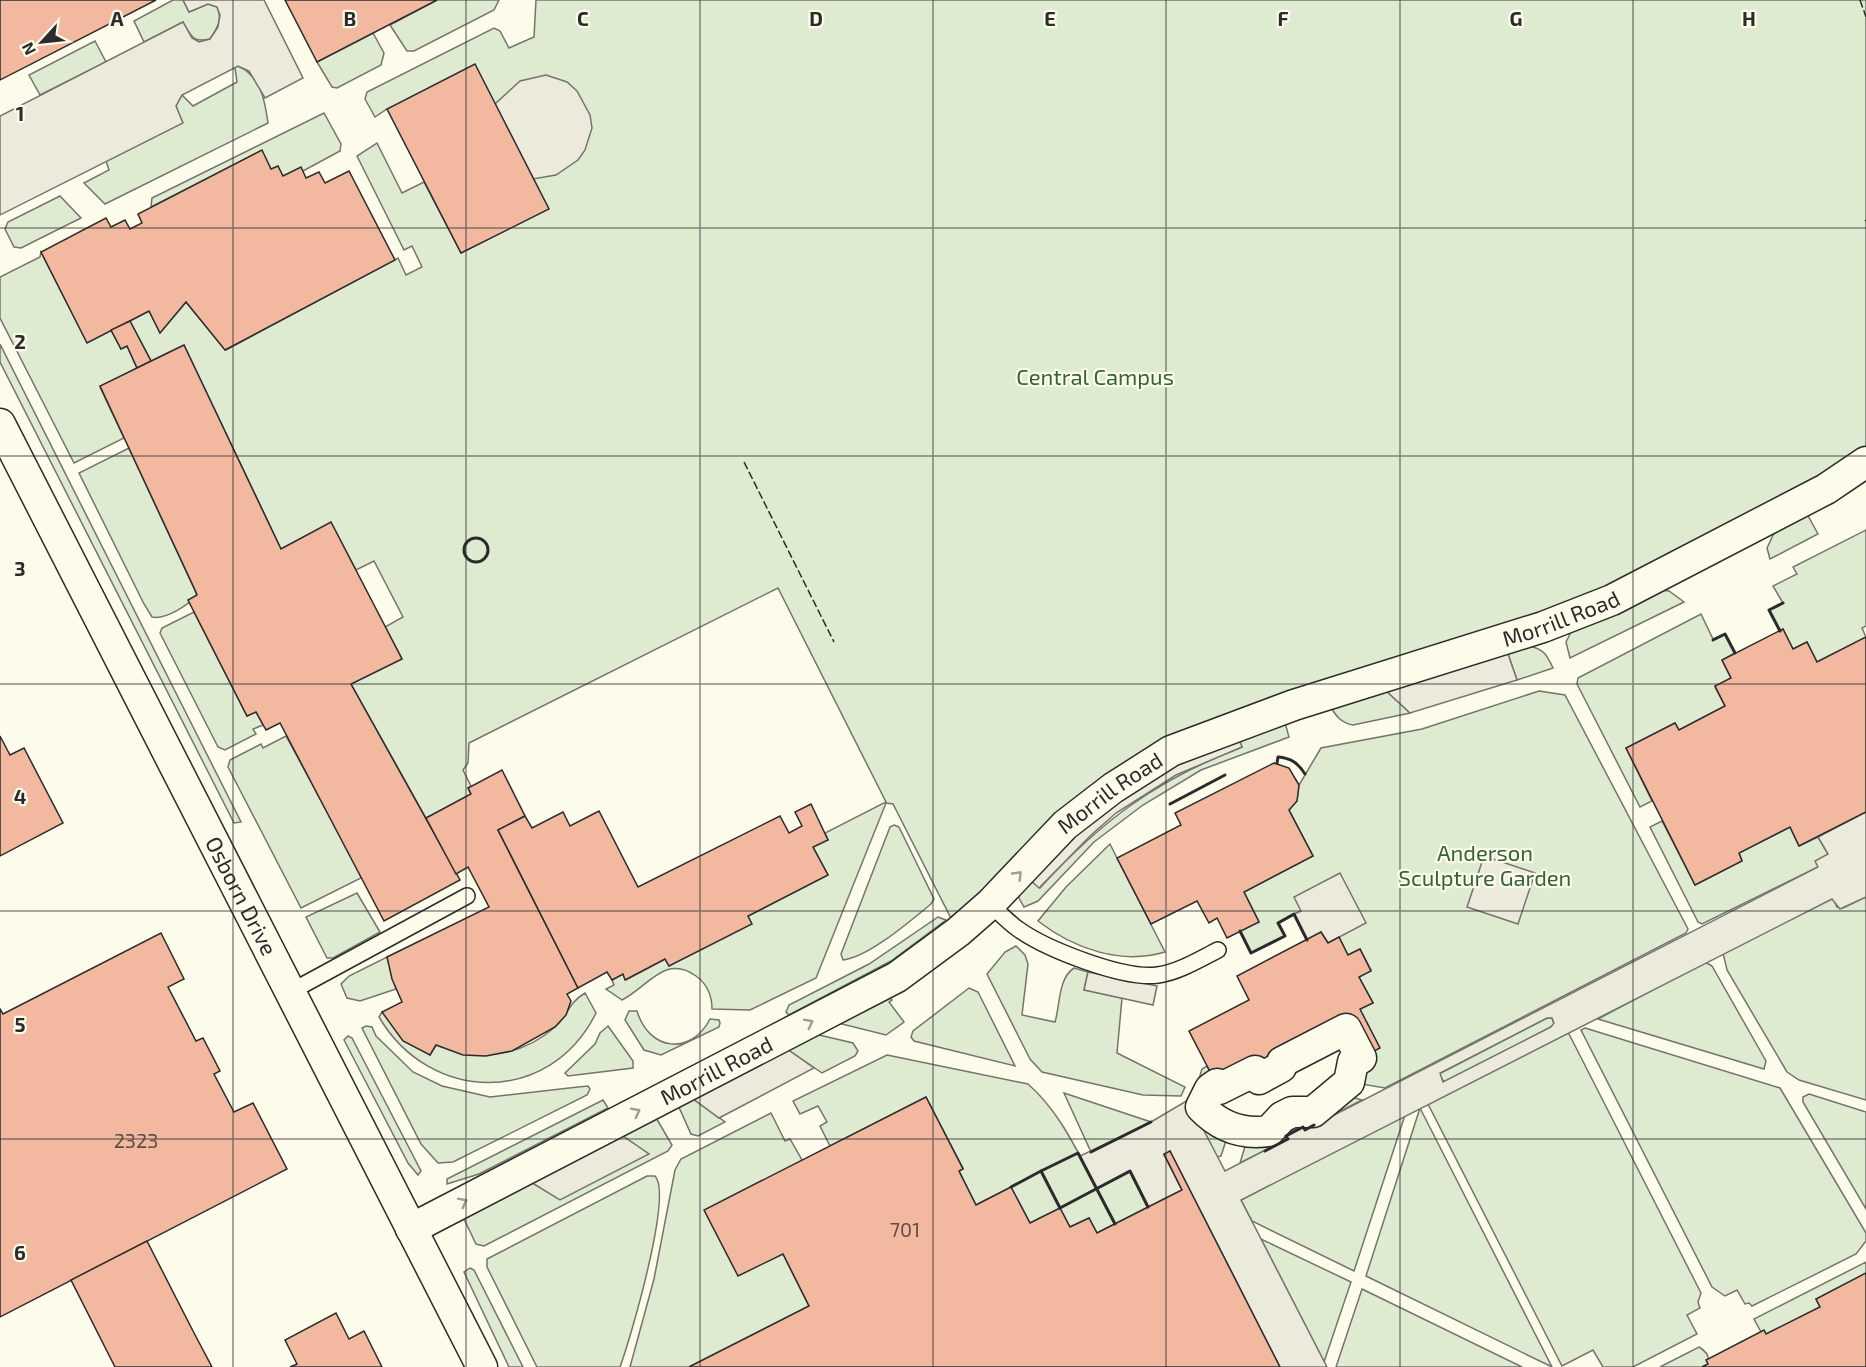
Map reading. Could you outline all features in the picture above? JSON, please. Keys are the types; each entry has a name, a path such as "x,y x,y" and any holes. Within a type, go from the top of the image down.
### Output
{"street":[{"name":"Osborn Drive","path":"0,424 482,1367"},
{"name":"Morrill Road","path":"411,1229 897,977 990,904 1065,825 1113,788 1171,751 1294,705 1543,627 1612,600 1827,489 1866,462"},
{"path":"1346,1029 1361,1058 1353,1062 1349,1082 1313,1112 1302,1111 1282,1117 1269,1131 1249,1133 1220,1123 1202,1107 1210,1089 1217,1084 1219,1089 1255,1071 1259,1078 1281,1067 1282,1062 1346,1029"}],"lane":[{"path":"290,992 467,896"},
{"path":"990,904 1018,929 1056,950 1115,969 1158,975 1185,967 1218,950"}],"green space":[{"path":"173,0 183,0 189,12 208,4 217,7 219,20 210,39 196,39 183,22 144,42 134,21"},
{"path":"437,0 499,0 494,10 414,51 407,51 390,25"},
{"name":"Central Campus","path":"536,0 1866,0 1866,463 1689,561 1171,751 958,932 893,804 886,803 816,978 750,1010 712,1009 706,986 696,976 675,968 657,975 622,1000 606,989 614,985 612,980 623,974 626,980 665,959 669,966 748,916 828,875 813,847 828,840 825,833 886,802 778,588 469,743 468,763 463,770 471,786 468,788 471,794 426,818 351,684 402,659 385,627 403,617 374,561 356,570 331,523 281,549 184,345 151,361 130,321 149,311 160,333 186,302 226,350 398,258 406,275 422,267 412,246 404,250 357,156 377,143 402,193 424,182 461,253 548,209 387,109 375,117 365,99 367,92 494,28 500,31 509,48 534,37"},
{"path":"373,33 384,53 381,65 337,88 332,87 317,62"},
{"path":"95,41 106,62 40,95 29,75"},
{"path":"238,66 246,70 257,83 263,98 268,123 105,204 84,183 109,170 106,161 182,123 176,106 182,95 193,106 237,82 235,68"},
{"path":"324,113 341,144 340,151 303,171 283,176 271,169 261,151 151,207 152,198"},
{"path":"60,196 81,218 21,248 14,247 5,229 8,222"},
{"path":"41,252 87,342 111,330 121,349 127,346 137,368 100,387 124,438 74,463 0,318 0,277 40,257"},
{"path":"0,344 241,822 234,823 0,362"},
{"path":"129,448 197,595 182,607 164,616 152,617 144,604 79,473"},
{"path":"1807,514 1818,534 1770,559 1767,548 1775,531"},
{"path":"1866,530 1866,626 1862,628 1866,637 1817,662 1807,642 1793,649 1783,629 1780,631 1769,610 1783,603 1773,586 1797,574 1793,567"},
{"path":"1659,590 1669,591 1684,602 1570,658 1566,642 1572,630"},
{"path":"194,612 247,716 256,712 263,725 253,729 256,734 225,750 218,747 160,633 162,628"},
{"path":"1701,614 1713,639 1725,634 1735,653 1722,660 1731,678 1715,687 1725,706 1679,730 1675,723 1626,748 1652,801 1640,807 1577,684 1578,678"},
{"path":"1529,646 1544,653 1553,668 1517,680 1507,651"},
{"path":"1383,688 1410,713 1353,725 1345,723 1330,706"},
{"name":"Anderson Sculpture Garden","path":"1539,691 1565,695 1688,929 1686,933 1385,1088 1349,1082 1360,1009 1373,1003 1359,977 1371,970 1360,949 1348,955 1339,937 1328,943 1321,932 1307,940 1294,915 1279,923 1285,936 1251,953 1240,931 1259,922 1244,892 1313,856 1289,810 1297,801 1299,785 1321,748 1422,729"},
{"path":"1284,719 1289,737 1201,770 1143,805 1094,842 1038,901 1024,907 1019,898 1019,890 1029,879 1040,888 1085,842 1156,788 1242,747 1237,734"},
{"path":"286,736 363,877 301,908 228,767 230,760 261,744 263,748"},
{"path":"1662,821 1695,885 1742,861 1739,853 1790,827 1799,846 1818,837 1828,854 1818,867 1702,924 1698,922 1650,827"},
{"path":"894,825 899,827 934,899 931,904 889,937 865,952 843,960 841,954 890,827"},
{"path":"1110,844 1165,952 1132,957 1098,952 1082,947 1038,921 1066,887"},
{"path":"357,893 380,932 333,958 327,958 306,917"},
{"path":"1866,897 1866,1100 1799,1080 1787,1072 1727,970 1723,953 1833,898 1837,907 1843,908"},
{"path":"938,917 946,920 891,961 789,1015 786,1012 789,1005 869,964"},
{"path":"1016,946 1025,955 1028,964 1022,1015 1055,1022 1065,978 1074,968 1088,972 1084,990 1122,998 1117,1053 1185,1087 1181,1096 1143,1095 1042,1072 1030,1059 987,974 1005,952"},
{"path":"387,957 396,989 360,1001 347,998 341,984 349,976"},
{"path":"1705,962 1712,966 1766,1061 1764,1069 1598,1019"},
{"path":"969,988 978,992 1015,1066 914,1041 911,1037 913,1031"},
{"path":"585,993 596,1013 576,1043 550,1065 521,1078 489,1082 458,1078 428,1066 401,1046 379,1017 382,1012 430,1055 436,1045 467,1053 498,1054 513,1051 541,1038 560,1023 575,1001"},
{"path":"889,996 892,1000 889,1002 904,1022 886,1035 838,1023"},
{"path":"629,1011 637,1011 651,1034 660,1041 671,1044 692,1039 702,1031 710,1019 719,1020 720,1023 719,1027 661,1055 644,1050 625,1020"},
{"path":"1547,1018 1552,1018 1554,1024 1551,1027 1444,1082 1439,1074"},
{"path":"608,1026 633,1061 633,1068 568,1076 565,1073 595,1044 600,1033"},
{"path":"372,1027 376,1036 413,1072 442,1086 490,1097 588,1086 590,1089 587,1095 453,1162 438,1163 421,1144 362,1028"},
{"path":"1585,1028 1780,1088 1866,1233 1866,1241 1856,1254 1752,1306 1749,1303 1745,1304 1737,1290 1725,1296 1712,1287 1581,1030"},
{"path":"1568,1032 1701,1293 1698,1302 1700,1308 1687,1315 1697,1334 1633,1367 1603,1367 1593,1350 1562,1366 1428,1104"},
{"path":"815,1034 853,1043 858,1051 855,1056 822,1073 787,1049"},
{"path":"348,1036 352,1038 421,1171 418,1175 408,1163 344,1040"},
{"path":"887,1055 1028,1084 1059,1119 1097,1188 1130,1171 1148,1207 1097,1233 1089,1218 1070,1227 1060,1208 1030,1223 1011,1187 976,1205 959,1171 963,1168 926,1097 830,1146 820,1126 827,1122 818,1106 800,1114 793,1101"},
{"path":"1207,1066 1217,1084 1210,1089 1230,1128 1221,1156 1217,1157 1191,1105 1202,1069"},
{"path":"1064,1093 1151,1122 1091,1152"},
{"path":"1336,1093 1362,1100 1240,1163 1249,1133"},
{"path":"1809,1094 1866,1112 1866,1209 1803,1102 1803,1097"},
{"path":"692,1098 725,1122 698,1136 691,1134 678,1105"},
{"path":"603,1100 608,1108 479,1174 447,1184 447,1179"},
{"path":"1420,1108 1552,1367 1366,1276"},
{"path":"771,1113 785,1141 790,1139 802,1160 783,1254 809,1306 689,1367 630,1367 654,1279 675,1170 681,1159"},
{"path":"1405,1115 1354,1271 1252,1221 1241,1200"},
{"path":"655,1116 672,1145 668,1151 484,1246 476,1244 464,1219 481,1205 502,1193 550,1176 648,1154 620,1134"},
{"path":"647,1176 655,1176 659,1188 659,1210 648,1268 620,1367 537,1367 487,1267 487,1259"},
{"path":"1261,1239 1351,1282 1324,1362"},
{"path":"1866,1262 1866,1273 1816,1299 1820,1307 1766,1334 1761,1332 1754,1319"},
{"path":"470,1268 474,1270 523,1367 509,1367 464,1272"},
{"path":"1362,1289 1522,1367 1336,1367"},
{"path":"1699,1347 1707,1354 1708,1364 1702,1367 1660,1367"}],"shaded area":[{"path":"183,0 264,0 303,78 265,98 249,71 238,66 182,95 176,106 183,123 0,215 0,116 183,22 192,38 199,42 210,39 218,27 220,15 217,7 208,4 189,12"},
{"path":"546,75 567,82 577,91 590,115 592,128 585,150 578,160 556,175 533,179 495,104 520,81"},
{"path":"1507,651 1517,680 1410,713 1383,688"},
{"path":"1237,734 1242,747 1176,775 1116,813 1039,888 1029,879 1055,851 1139,784"},
{"path":"1866,812 1866,897 1840,909 1832,899 1241,1200 1327,1367 1280,1367 1170,1151 1164,1155 1182,1190 1148,1207 1130,1172 1097,1189 1080,1156 1151,1122 1188,1100 1225,1171 1287,1139 1286,1136 1293,1130 1303,1127 1305,1130 1818,867 1815,861 1828,854 1818,837","holes":["1547,1018 1552,1018 1554,1023 1551,1027 1443,1082 1440,1073"]},
{"path":"1484,856 1535,873 1518,924 1467,907"},
{"path":"1340,873 1366,923 1328,943 1321,932 1307,940 1294,914 1301,911 1294,897"},
{"path":"1088,972 1157,986 1153,1005 1084,990"},
{"path":"787,1049 814,1068 719,1118 692,1098"},
{"path":"620,1134 649,1154 560,1200 529,1181"}],"building":[{"path":"0,0 156,0 0,80"},
{"path":"285,0 437,0 317,62"},
{"path":"475,64 549,209 461,253 387,109"},
{"path":"262,150 271,169 278,166 283,176 301,167 306,178 319,172 325,183 349,171 395,260 225,350 186,302 160,333 149,311 87,343 41,252 106,218 111,227 125,220 130,229 142,223 138,214"},
{"path":"130,321 151,361 137,368 127,346 121,349 111,330"},
{"path":"184,345 281,549 331,522 402,659 351,684 460,880 384,921 280,723 266,730 256,712 247,716 188,600 197,595 195,590 100,386"},
{"path":"1783,629 1793,649 1807,642 1817,662 1866,637 1866,812 1799,846 1790,827 1739,853 1742,861 1695,885 1626,748 1675,723 1679,730 1725,706 1715,686 1731,678 1722,660"},
{"path":"0,736 10,755 24,748 63,823 0,856"},
{"path":"1274,763 1289,768 1299,785 1297,801 1289,810 1313,856 1244,892 1259,922 1227,938 1217,918 1209,923 1197,901 1151,924 1117,858 1181,825 1175,813"},
{"path":"502,770 525,816 498,830 578,988 567,994 571,1001 566,1015 555,1027 512,1051 486,1056 463,1055 436,1045 430,1055 403,1041 382,1012 402,1002 392,979 387,957 489,907 468,867 456,874 426,818 471,794 468,788"},
{"path":"811,804 828,840 813,847 828,875 748,916 752,924 669,966 665,959 625,980 623,974 612,980 607,972 578,988 498,830 525,816 532,828 563,812 570,826 599,811 638,887 780,816 789,833 802,826 795,812"},
{"path":"1321,932 1328,943 1339,937 1348,955 1360,949 1371,971 1359,977 1373,1003 1360,1009 1380,1048 1361,1058 1343,1024 1219,1089 1189,1031 1249,1000 1237,976"},
{"path":"161,933 184,979 168,987 196,1041 203,1038 220,1071 214,1074 234,1112 253,1103 287,1169 0,1317 0,1009 3,1014"},
{"path":"926,1097 963,1169 959,1171 976,1205 1011,1187 1030,1223 1060,1208 1070,1227 1089,1218 1097,1233 1182,1190 1164,1154 1170,1151 1280,1367 689,1367 809,1306 783,1254 738,1276 704,1210"},
{"path":"147,1241 212,1367 115,1367 71,1280"},
{"path":"1866,1273 1866,1367 1702,1367 1708,1364 1706,1360 1764,1330 1766,1334 1820,1307 1816,1299"},
{"path":"336,1313 349,1339 364,1331 382,1367 290,1367 297,1364 285,1340"}],"fence":[{"path":"1860,0 1866,17"},
{"path":"744,462 834,642"}],"wall":[{"path":"476,538 481,539 487,545 488,550 487,555 481,561 476,562 471,561 465,555 464,550 465,545 471,539 476,538"},
{"path":"1780,631 1769,610 1783,603"},
{"path":"1713,640 1725,634 1735,653"},
{"path":"1277,763 1278,757 1290,760 1297,764 1305,774"},
{"path":"1170,804 1225,775"},
{"path":"1240,931 1251,953 1285,936 1278,923 1294,914 1307,940"},
{"path":"1091,1152 1151,1122"},
{"path":"1265,1151 1288,1139 1286,1136 1303,1127 1305,1130 1314,1125"},
{"path":"1041,1171 1078,1153 1115,1224"},
{"path":"1011,1187 1041,1171 1060,1208 1130,1171 1148,1207"}]}
